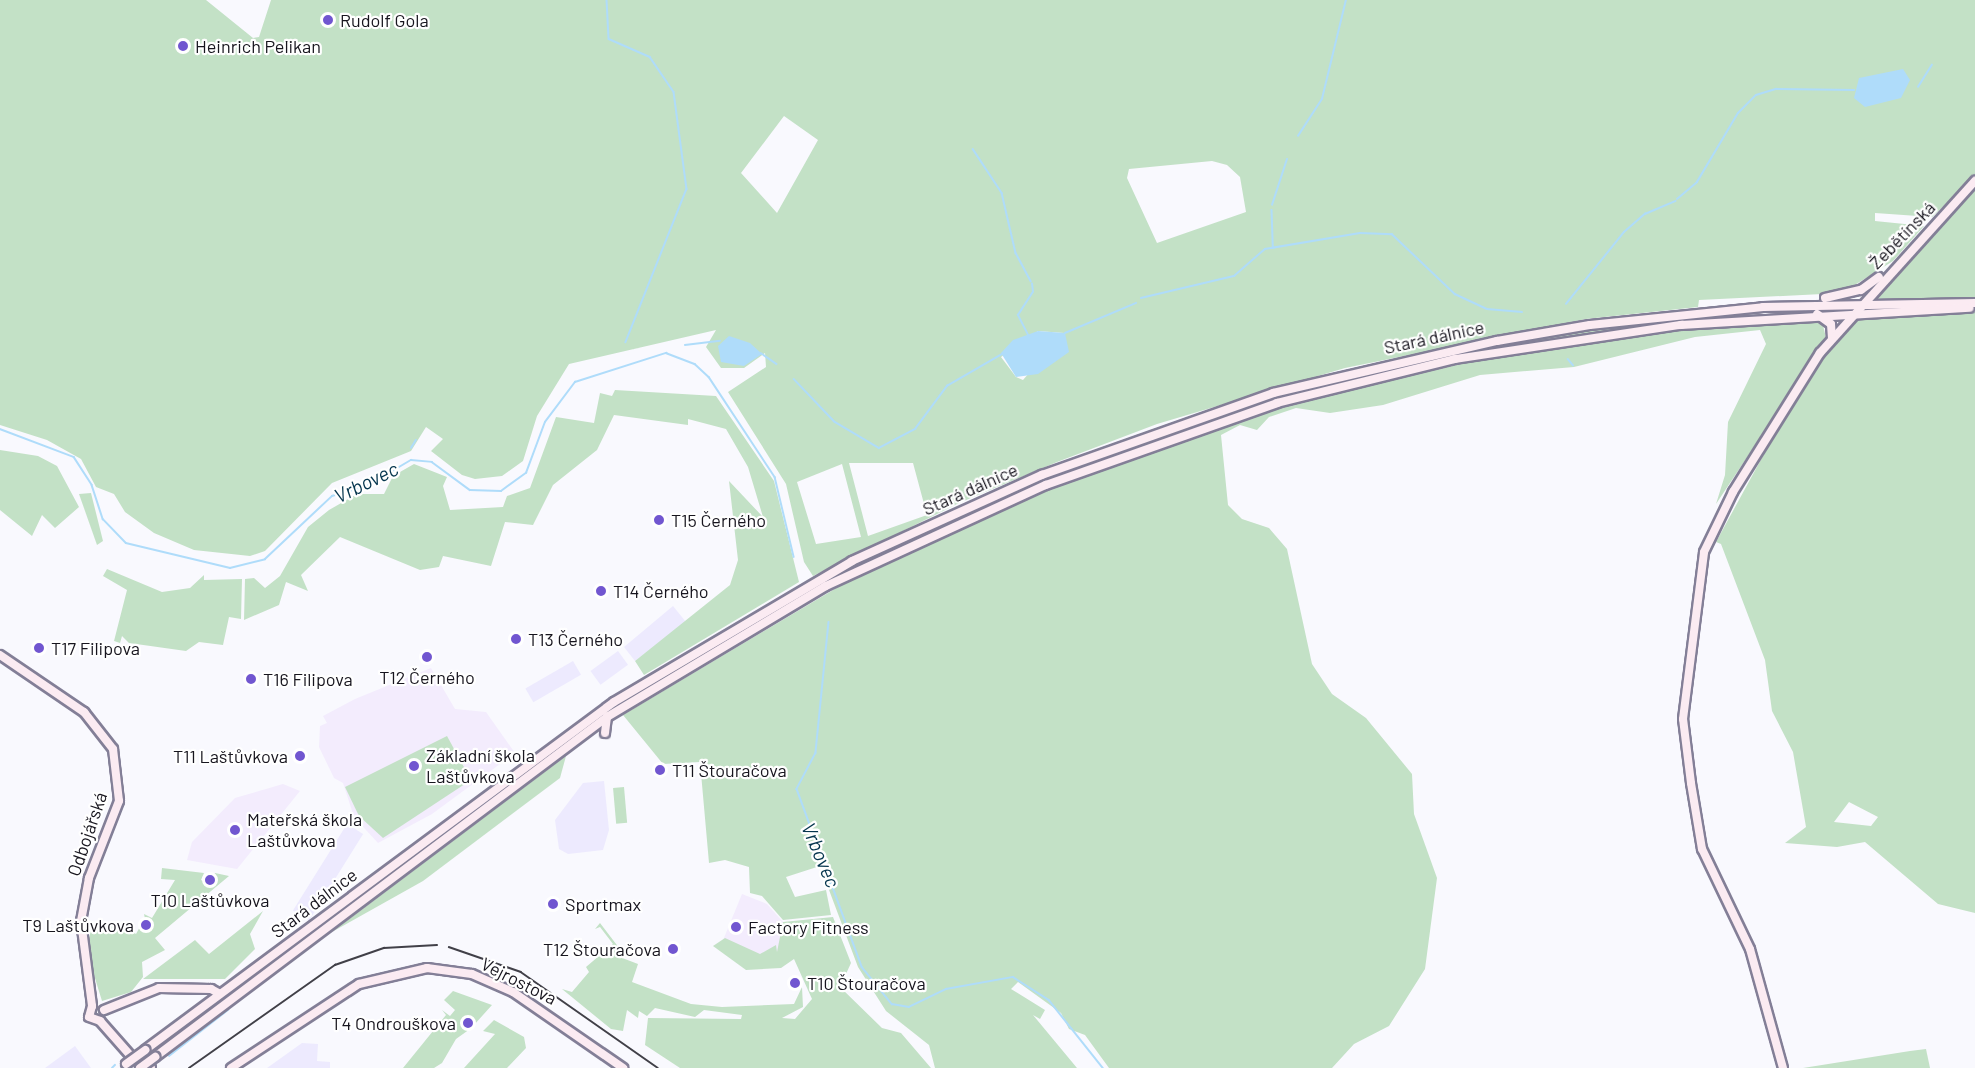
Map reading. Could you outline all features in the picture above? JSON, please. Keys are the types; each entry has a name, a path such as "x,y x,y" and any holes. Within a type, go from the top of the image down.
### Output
{"main road":[{"name":"Žebětínská","path":"1783,1068 1750,948 1702,849 1684,710 1709,537 1772,425 1831,339 1860,303 1975,181"},
{"path":"1763,307 1844,297 1899,262"},
{"name":"Stará dálnice","path":"126,1063 614,702 821,577 972,504 1192,418 1453,349 1523,336 1763,307 1860,303 1975,303"},
{"name":"Stará dálnice","path":"140,1068 607,717 620,712 801,600 977,514 1194,429 1455,359 1525,347 1813,313 1975,308"},
{"path":"1813,313 1831,324 1831,339"},
{"path":"1453,349 1455,359"},
{"name":"Odbojářská","path":"0,655 84,712 102,731 115,758 119,801 89,878 81,921 81,954 92,1006 88,1017 100,1021"},
{"path":"614,702 607,717 604,733 620,712"},
{"path":"310,926 316,935"},
{"name":"Vejrostova","path":"231,1068 359,984 427,968 472,974 513,992 623,1068"},
{"path":"92,1006 104,1010 159,988 211,989 220,994"},
{"path":"104,1010 100,1021 126,1063"}],"shaded area":[{"path":"673,606 686,622 635,661 624,647"},
{"path":"618,651 628,665 600,685 590,671"},
{"path":"573,661 581,675 533,702 525,688"},
{"name":"Základní škola Laštůvkova","path":"431,668 455,709 486,712 515,753 432,814 378,843 354,817 343,783 334,778 319,747 320,726 327,723 323,716 355,699"},
{"path":"604,781 609,830 603,850 568,854 559,849 555,820 583,783"},
{"name":"Mateřská škola Laštůvkova","path":"283,784 300,791 237,869 187,860 192,842 235,798"},
{"path":"347,824 363,834 309,921 293,911"},
{"path":"742,894 767,904 783,922 791,959 719,950"},
{"path":"302,1043 318,1044 317,1061 330,1062 330,1068 267,1068"},
{"path":"75,1046 91,1068 45,1068"}],"green space":[{"path":"0,0 206,0 253,38 259,37 271,0 1975,0 1975,176 1932,217 1875,213 1875,221 1924,226 1893,261 1842,293 1699,300 1698,307 1586,319 1345,368 1157,424 1057,462 959,503 813,576 804,562 786,484 728,392 766,367 765,353 744,368 721,368 706,347 716,330 569,364 537,416 523,461 502,476 475,479 462,475 431,451 443,439 426,427 411,451 332,483 265,551 250,556 194,550 154,533 125,512 114,494 96,487 81,459 47,440 0,425","holes":["784,116 818,140 777,213 741,173","1212,161 1227,165 1240,177 1246,212 1157,243 1127,178 1129,169","1038,331 1064,333 1023,380 1016,377 1001,357","849,463 913,463 927,515 868,536","842,464 861,537 816,544 797,482"]},
{"path":"1975,187 1975,300 1878,299 1875,294"},
{"path":"1842,309 1671,323 1472,350 1609,327"},
{"path":"1975,312 1975,913 1938,904 1865,842 1837,847 1785,843 1806,827 1793,752 1772,711 1765,660 1721,544 1716,542 1799,390 1850,324 1858,318","holes":["1849,802 1878,817 1871,826 1834,822"]},
{"path":"1813,321 1823,325 1826,338 1716,504 1725,475 1728,422 1766,344 1760,330 1695,337 1574,367 1480,375 1383,405 1330,413 1296,408 1269,417 1257,430 1240,425 1221,435 1228,505 1242,519 1269,528 1287,549 1312,664 1332,694 1366,718 1412,774 1414,814 1437,878 1425,969 1389,1026 1354,1044 1332,1068 1109,1068 1085,1035 1069,1029 1061,1013 1018,982 1011,989 1045,1010 1040,1019 1033,1015 1077,1068 935,1068 929,1045 886,1011 858,967 820,866 786,877 795,897 826,890 831,915 783,920 762,896 750,893 749,867 725,860 709,863 700,762 663,764 623,715 860,574 1047,489 1279,407 1499,355 1682,329"},
{"path":"615,390 716,396 774,481 799,582 644,675 635,661 730,585 738,560 729,481 763,517 748,467 726,429 688,419 688,425 614,415 597,450 553,485 533,525 505,522 491,566 443,556 439,567 420,570 340,537 301,575 308,591 286,582 279,605 244,620 245,579 254,578 265,588 280,576 308,527 329,510 357,494 384,494 393,476 414,464 447,477 443,486 450,510 503,507 507,496 530,488 556,417 594,423 600,393 612,396"},
{"path":"0,450 38,456 57,466 79,507 55,528 42,515 32,536 0,510"},
{"path":"91,493 103,541 97,545 79,494"},
{"path":"107,569 162,592 190,588 204,575 204,580 242,579 241,619 229,617 223,645 199,642 186,651 129,643 122,636 120,643 114,641 127,590 103,576"},
{"path":"447,736 471,780 383,838 359,816 345,787"},
{"path":"566,756 560,778 423,881 332,932"},
{"path":"624,787 627,823 616,824 613,788"},
{"path":"162,868 204,873 201,880 209,884 215,873 229,876 155,938 165,950 142,962 143,977 131,992 102,1001 86,949 92,927 121,923 136,934 141,925 147,928 144,914 152,918 175,880 161,879"},
{"path":"263,911 250,934 255,949 225,979 143,979 195,940 209,954"},
{"path":"833,917 851,963 840,987 882,1028 901,1033 931,1068 680,1068 645,1045 648,1018 741,1019 742,1015 704,1010 695,1017 655,1008 647,1016 639,1011 638,1018 627,1010 623,1031 611,1029 562,989 572,992 589,972 586,967 613,944 600,927 595,929 600,923 626,957 617,956 638,964 632,982 691,1004 722,1007 794,1004 802,987 803,1007 782,1018 795,1019 812,999 794,959 781,968 746,970 713,946 725,938 760,954 776,945 777,952 783,922"},
{"path":"453,991 492,1005 474,1025 468,1019 464,1023 470,1029 456,1039 442,1063 434,1068 403,1068 446,1015 442,1010 450,1016 455,1010 444,1000"},
{"path":"494,1020 524,1037 526,1048 507,1068 464,1068 495,1034 483,1031"},
{"path":"1926,1049 1930,1068 1803,1068 1910,1051"}],"water":[{"path":"1903,69 1910,80 1901,98 1865,107 1854,98 1859,78"},
{"path":"1038,331 1065,333 1069,352 1038,374 1016,377 1001,353 1013,340"},
{"path":"729,336 750,343 762,354 744,366 721,362 718,346"}],"waterway":[{"path":"607,0 609,39 650,57 674,92 687,189 626,342"},
{"path":"1298,136 1322,99 1346,0"},
{"path":"1918,87 1932,65"},
{"path":"1677,199 1697,182 1738,113 1756,95 1776,89 1854,90"},
{"path":"973,149 1002,193 1016,253 1031,281"},
{"path":"1272,205 1287,159"},
{"path":"1566,304 1624,232 1645,214 1675,201"},
{"path":"1272,210 1273,248"},
{"path":"1141,298 1234,276 1265,249 1360,233 1392,234 1455,294 1487,309 1522,312"},
{"path":"1028,335 1018,315 1033,292 1032,284"},
{"path":"1065,333 1136,303"},
{"path":"685,345 720,341"},
{"name":"Vrbovec","path":"0,429 74,457 92,485 103,519 126,543 230,568 265,559 332,496 367,486 411,460 432,462 470,490 501,491 526,473 545,422 575,382 666,353 695,364 709,377 775,477 794,557"},
{"path":"761,353 777,364"},
{"path":"794,379 835,422 879,448 915,429 947,386 1002,354"},
{"path":"1568,359 1573,365"},
{"path":"411,448 416,440"},
{"name":"Vrbovec","path":"829,622 816,753 797,789 862,967 892,1004 909,1007 946,989 1013,977 1049,1000 1103,1068"},
{"path":"169,1056 228,1010"},
{"path":"112,1068 115,1065"}],"tram line":[{"path":"189,1068 335,965 384,948 437,945"},
{"path":"449,947 521,972 658,1068"}],"place":[{"name":"Rudolf Gola","path":"328,20"},
{"name":"Heinrich Pelikan","path":"183,46"},
{"name":"T15 Černého","path":"659,520"},
{"name":"T14 Černého","path":"601,591"},
{"name":"T13 Černého","path":"516,639"},
{"name":"T17 Filipova","path":"39,648"},
{"name":"T12 Černého","path":"427,657"},
{"name":"T16 Filipova","path":"251,679"},
{"name":"T11 Laštůvkova","path":"300,756"},
{"name":"Základní škola Laštůvkova","path":"414,766"},
{"name":"T11 Štouračova","path":"660,770"},
{"name":"Mateřská škola Laštůvkova","path":"235,830"},
{"name":"T10 Laštůvkova","path":"210,880"},
{"name":"Sportmax","path":"553,904"},
{"name":"T9 Laštůvkova","path":"146,925"},
{"name":"Factory Fitness","path":"736,927"},
{"name":"T12 Štouračova","path":"673,949"},
{"name":"T10 Štouračova","path":"795,983"},
{"name":"T4 Ondrouškova","path":"468,1023"}]}
